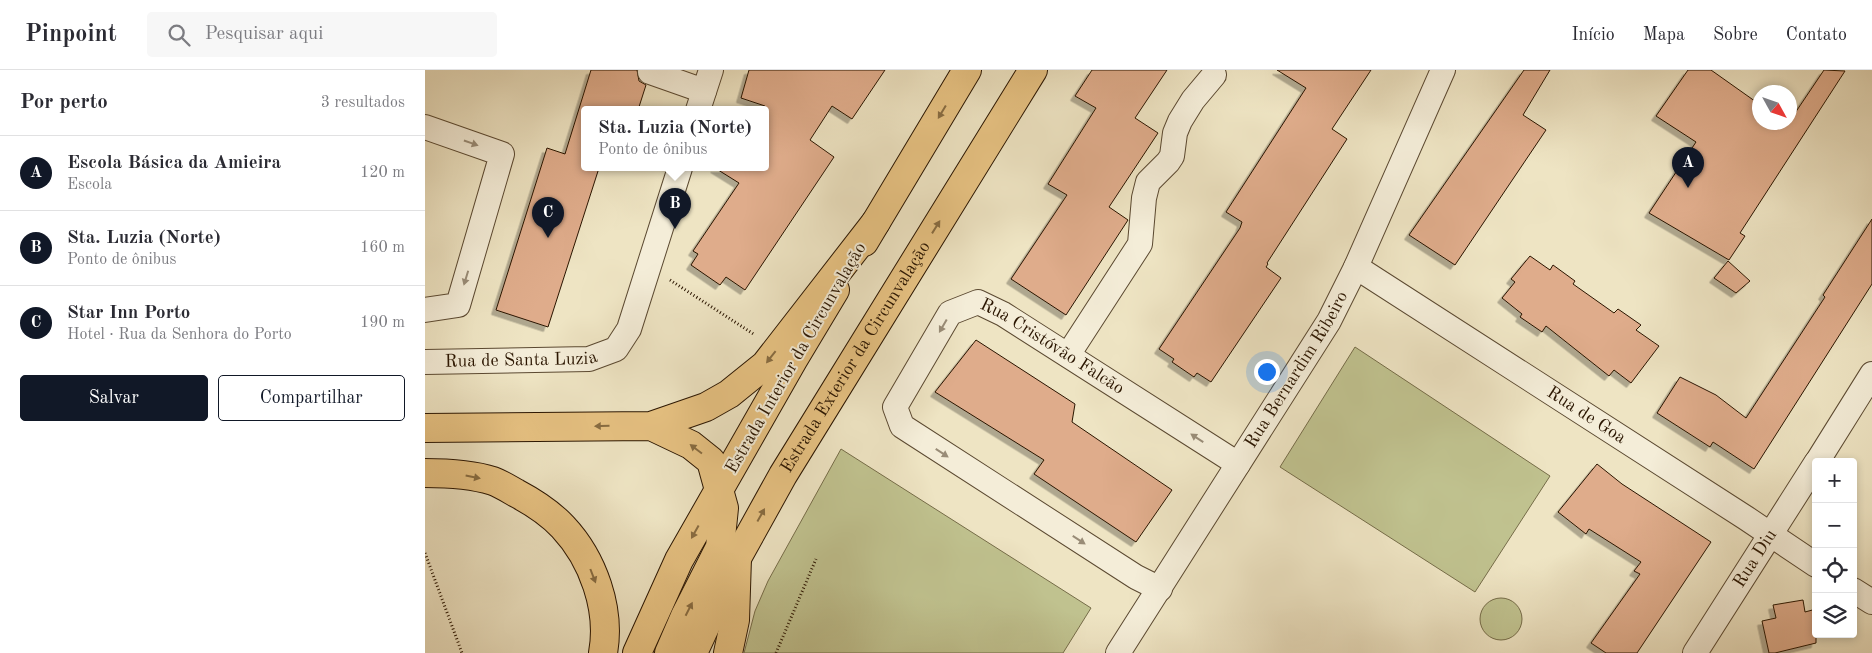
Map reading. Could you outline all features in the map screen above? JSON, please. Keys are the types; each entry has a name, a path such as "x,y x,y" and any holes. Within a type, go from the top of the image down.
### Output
{"main road":[{"name":"Estrada Interior da Circunvalação","path":"637,653 679,560 793,360 967,70"},
{"name":"Estrada Exterior da Circunvalação","path":"693,653 737,558 783,475 1033,70"},
{"path":"425,428 651,426 706,407 729,394 765,365 876,222"},
{"path":"651,426 691,445 711,461 724,508 720,547 685,616 669,653"},
{"path":"425,473 450,473 493,481 533,502 562,526 579,547 593,576 601,601 606,635 603,653"},
{"path":"728,653 735,620 737,558"}],"street":[{"name":"Rua Bernardim Ribeiro","path":"1118,653 1329,321 1356,267 1443,70"},
{"path":"650,72 704,90"},
{"path":"1067,355 1140,244 1148,182 1168,162 1180,121 1193,100 1213,75"},
{"path":"425,127 502,154 458,305 425,310"},
{"name":"Rua de Santa Luzia","path":"425,362 589,359 616,349 629,329 679,171"},
{"name":"Rua de Goa","path":"1356,267 1812,562"},
{"name":"Rua Cristóvão Falcão","path":"1159,589 1136,577 902,426 895,407 950,313 978,302 1003,314 1238,464"},
{"name":"Rua Diu","path":"1819,458 1872,374"},
{"name":"Rua Diu","path":"1695,653 1812,468"},
{"path":"1857,593 1872,602"}],"path":[{"path":"695,296 759,338"},
{"path":"425,553 462,653"},
{"path":"776,653 817,558"}],"green space":[{"path":"1355,347 1550,476 1475,592 1280,467"},
{"path":"841,449 1091,608 1063,653 744,653 755,611 768,581"},
{"path":"1497,598 1505,598 1516,604 1522,619 1516,634 1505,640 1497,640 1486,634 1480,623 1480,615 1486,604"}],"building":[{"path":"591,70 637,70 639,81 646,85 639,106 581,106 581,171 598,171 548,327 496,310 547,148 565,154"},
{"path":"749,70 885,70 852,119 832,106 810,140 834,157 745,290 726,277 720,285 691,265 698,254 693,251 739,183 720,171 769,171 769,106 741,98"},
{"path":"1092,70 1167,70 1135,118 1158,133 1109,207 1128,220 1066,315 1011,279 1067,195 1048,184 1096,108 1075,96"},
{"path":"1277,70 1371,70 1332,129 1347,139 1267,263 1266,267 1281,278 1211,382 1197,373 1194,377 1172,362 1174,359 1159,349 1240,228 1242,222 1226,212 1306,88"},
{"path":"1524,70 1550,70 1523,115 1546,130 1455,265 1409,235"},
{"path":"1688,70 1711,70 1752,99 1752,130 1797,130 1797,110 1824,70 1845,71 1740,233 1745,236 1729,260 1649,213 1696,142 1656,116"},
{"path":"1872,219 1872,284 1754,469 1713,442 1710,447 1657,413 1680,377 1716,395 1746,418 1825,297 1823,295"},
{"path":"1530,256 1550,270 1553,265 1575,281 1573,284 1614,313 1618,309 1641,325 1636,330 1659,346 1631,383 1614,370 1609,376 1546,326 1542,332 1520,317 1522,314 1502,298 1515,282 1511,279"},
{"path":"1728,261 1750,281 1736,293 1714,278"},
{"path":"976,340 1075,404 1072,422 1172,490 1136,542 1034,474 1044,460 935,392"},
{"path":"1597,464 1622,484 1711,542 1637,653 1606,653 1591,643 1640,574 1634,571 1641,562 1589,529 1586,534 1558,512"},
{"path":"1803,600 1805,612 1812,610 1812,638 1816,638 1816,643 1769,653 1762,621 1776,618 1773,605"}],"place":[{"name":"Escola Básica da Amieira","path":"1688,188"},
{"name":"Sta. Luzia (Norte)","path":"675,229"},
{"name":"Star Inn Porto","path":"548,238"}]}
